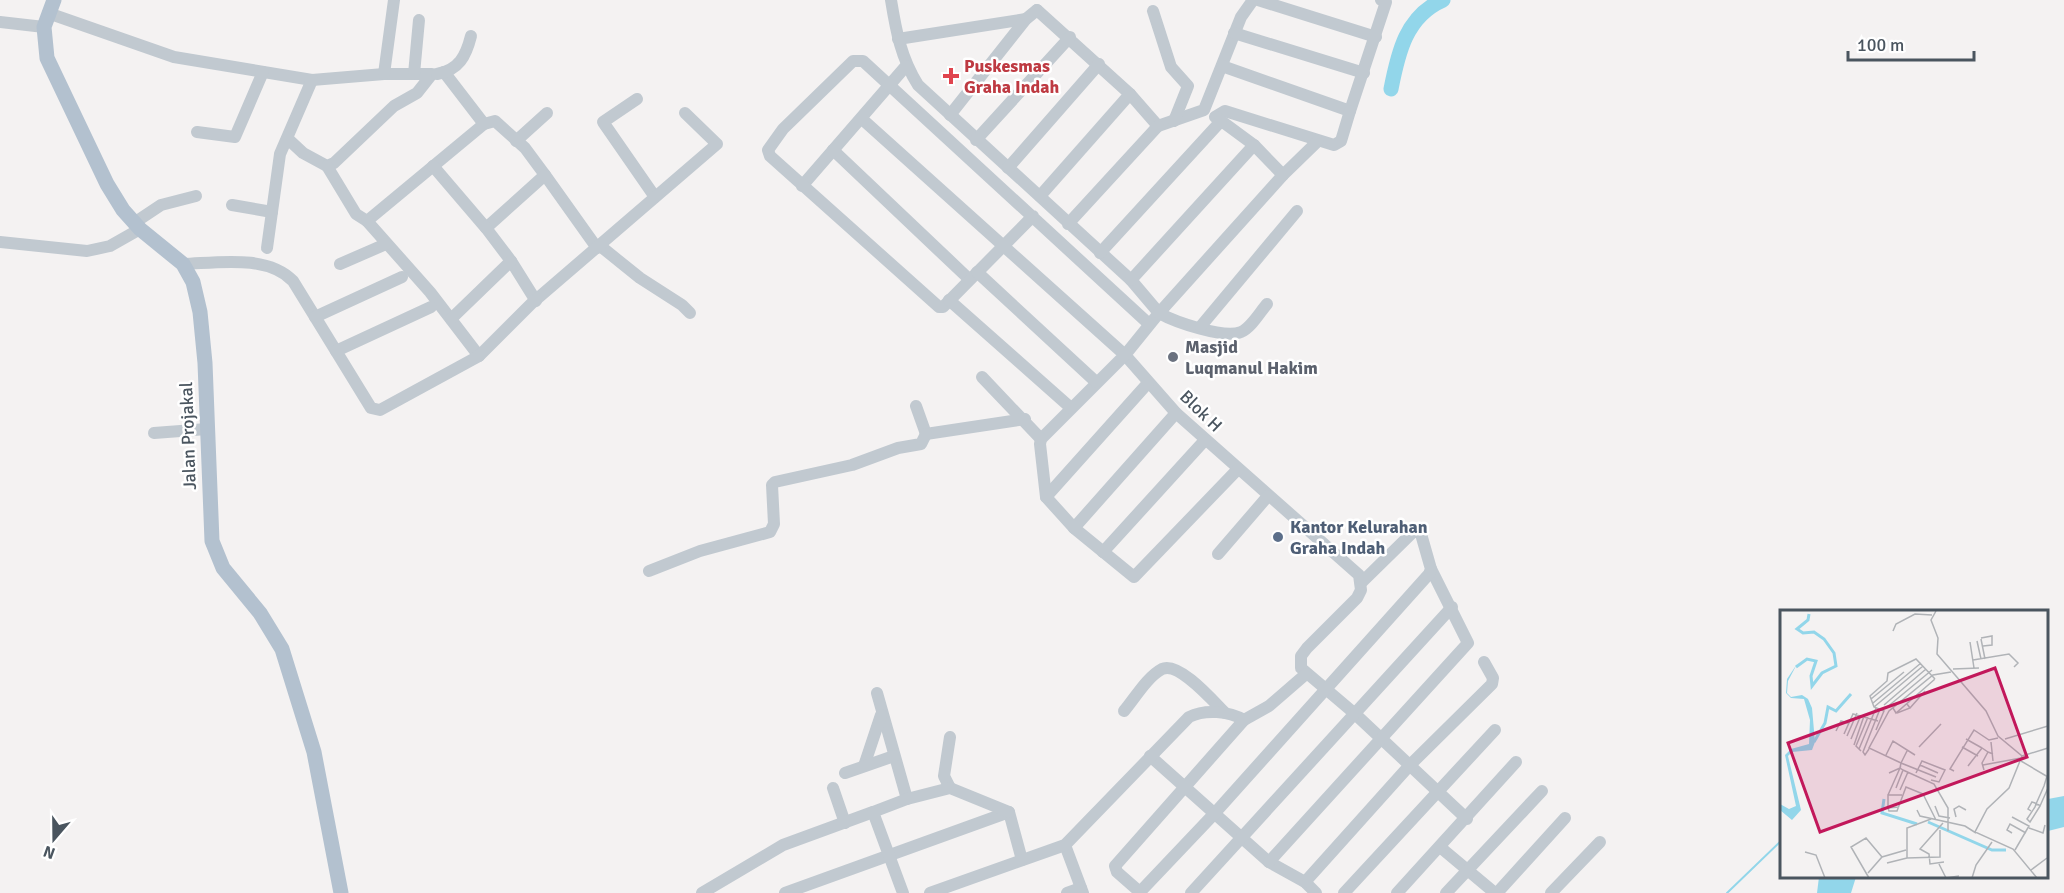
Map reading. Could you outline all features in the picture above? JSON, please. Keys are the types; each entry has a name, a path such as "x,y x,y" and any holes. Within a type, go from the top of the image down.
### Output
{"main road":[{"name":"Jalan Projakal","path":"49,13 47,58 107,184 137,226 183,264 193,282 200,312 212,541 224,568 260,613 282,649 314,752 341,893"}],"street":[{"path":"384,74 393,0"},
{"path":"891,0 898,39 906,66 918,85 1131,280 1159,313 1171,319 1226,334 1244,331 1267,304"},
{"path":"1068,224 1158,126 1204,110 1234,33 1253,0"},
{"path":"1258,0 1376,38"},
{"path":"1100,253 1225,111 1318,141 1334,145 1338,143 1376,38 1384,1"},
{"path":"950,115 1036,5 1130,94 1158,126"},
{"path":"1153,11 1171,67 1188,86 1174,121"},
{"path":"0,22 49,13 174,57 312,80 384,74 438,73 451,70 465,58 471,36"},
{"path":"898,39 1026,19"},
{"path":"414,74 419,20"},
{"path":"1234,33 1364,73"},
{"path":"976,140 1070,37"},
{"path":"1033,216 943,307 935,306 802,186 770,156 768,150 783,129 853,61 864,61 1033,216 1149,324"},
{"path":"1008,168 1099,64"},
{"path":"802,186 906,66"},
{"path":"1222,66 1350,111"},
{"path":"197,132 235,137 262,72"},
{"path":"327,166 334,164 402,100 417,93 438,73"},
{"path":"438,73 484,124"},
{"path":"267,248 280,154 312,80"},
{"path":"1040,196 1130,94"},
{"path":"637,99 603,122 655,197"},
{"path":"1204,110 1254,145 1283,175"},
{"path":"516,141 547,113"},
{"path":"183,264 252,263 284,272 375,410 400,401 479,356 536,301 717,144 685,113"},
{"name":"Blok H","path":"862,119 1125,355 1176,413 1359,575 1362,582"},
{"path":"367,220 484,124 495,121 516,141 545,175 598,246 690,313"},
{"path":"288,139 303,153 327,166 357,214 367,220 430,292 479,356"},
{"path":"1238,469 1137,575 1130,576 1074,528 1046,497 1040,453 1041,439 1125,355 1149,324 1283,175 1318,141"},
{"path":"1131,280 1254,145"},
{"path":"833,150 1096,382"},
{"path":"433,166 512,261 536,301"},
{"path":"486,228 545,175"},
{"path":"0,242 87,251 110,246 161,205 196,196"},
{"path":"232,205 272,212"},
{"path":"1201,326 1297,211"},
{"path":"340,264 386,244"},
{"path":"451,319 512,261"},
{"path":"315,317 402,277"},
{"path":"949,300 1071,408"},
{"path":"336,351 431,307"},
{"path":"982,377 1025,419 1041,439"},
{"path":"1046,497 1148,383"},
{"path":"649,571 666,562 700,550 770,532 774,524 772,485 775,482 842,468 898,448 921,444 926,434 916,406"},
{"path":"1074,528 1176,413"},
{"path":"926,434 1025,419"},
{"path":"154,433 207,429"},
{"path":"1103,552 1205,440"},
{"path":"1218,554 1268,496"},
{"path":"1269,862 1383,739 1468,643 1431,569 1424,540 1417,531 1362,582 1357,598 1301,656 1301,668 1383,739 1467,819"},
{"path":"1306,674 1269,706 1244,720 1115,866 1117,872 1140,893 1214,814 1431,569"},
{"path":"1191,893 1452,607"},
{"path":"1305,882 1410,765 1492,684 1493,678 1484,662"},
{"path":"1124,711 1155,674 1164,668 1170,668 1175,669 1197,685 1225,713"},
{"path":"877,693 881,715 907,799"},
{"path":"930,893 1065,845 1150,756 1189,717 1196,713 1225,713 1244,720"},
{"path":"864,766 881,715"},
{"path":"1344,893 1495,730"},
{"path":"950,737 944,776 950,788"},
{"path":"845,773 894,756"},
{"path":"1150,756 1269,862 1305,882 1316,893"},
{"path":"1397,893 1467,819 1516,762"},
{"path":"834,788 845,823"},
{"path":"702,893 783,845 907,799 950,788 1009,812"},
{"path":"1446,893 1542,791"},
{"path":"873,812 891,855 903,893"},
{"path":"785,893 1009,812"},
{"path":"1009,812 1022,860"},
{"path":"1440,847 1466,871 1496,893 1565,818"},
{"path":"1551,893 1600,842"},
{"path":"1065,845 1082,891 1067,893"}],"water":[{"path":"2064,796 2064,827 2049,831 2049,799"},
{"path":"1819,878 1856,878 1851,893 1817,893"}],"waterway":[{"path":"1391,89 1401,49 1412,26 1430,7 1443,0"},
{"path":"1727,893 1780,842"}],"place":[{"name":"Puskesmas Graha Indah","path":"951,76"},
{"name":"Masjid Luqmanul Hakim","path":"1173,357"},
{"name":"Kantor Kelurahan Graha Indah","path":"1278,537"}]}
